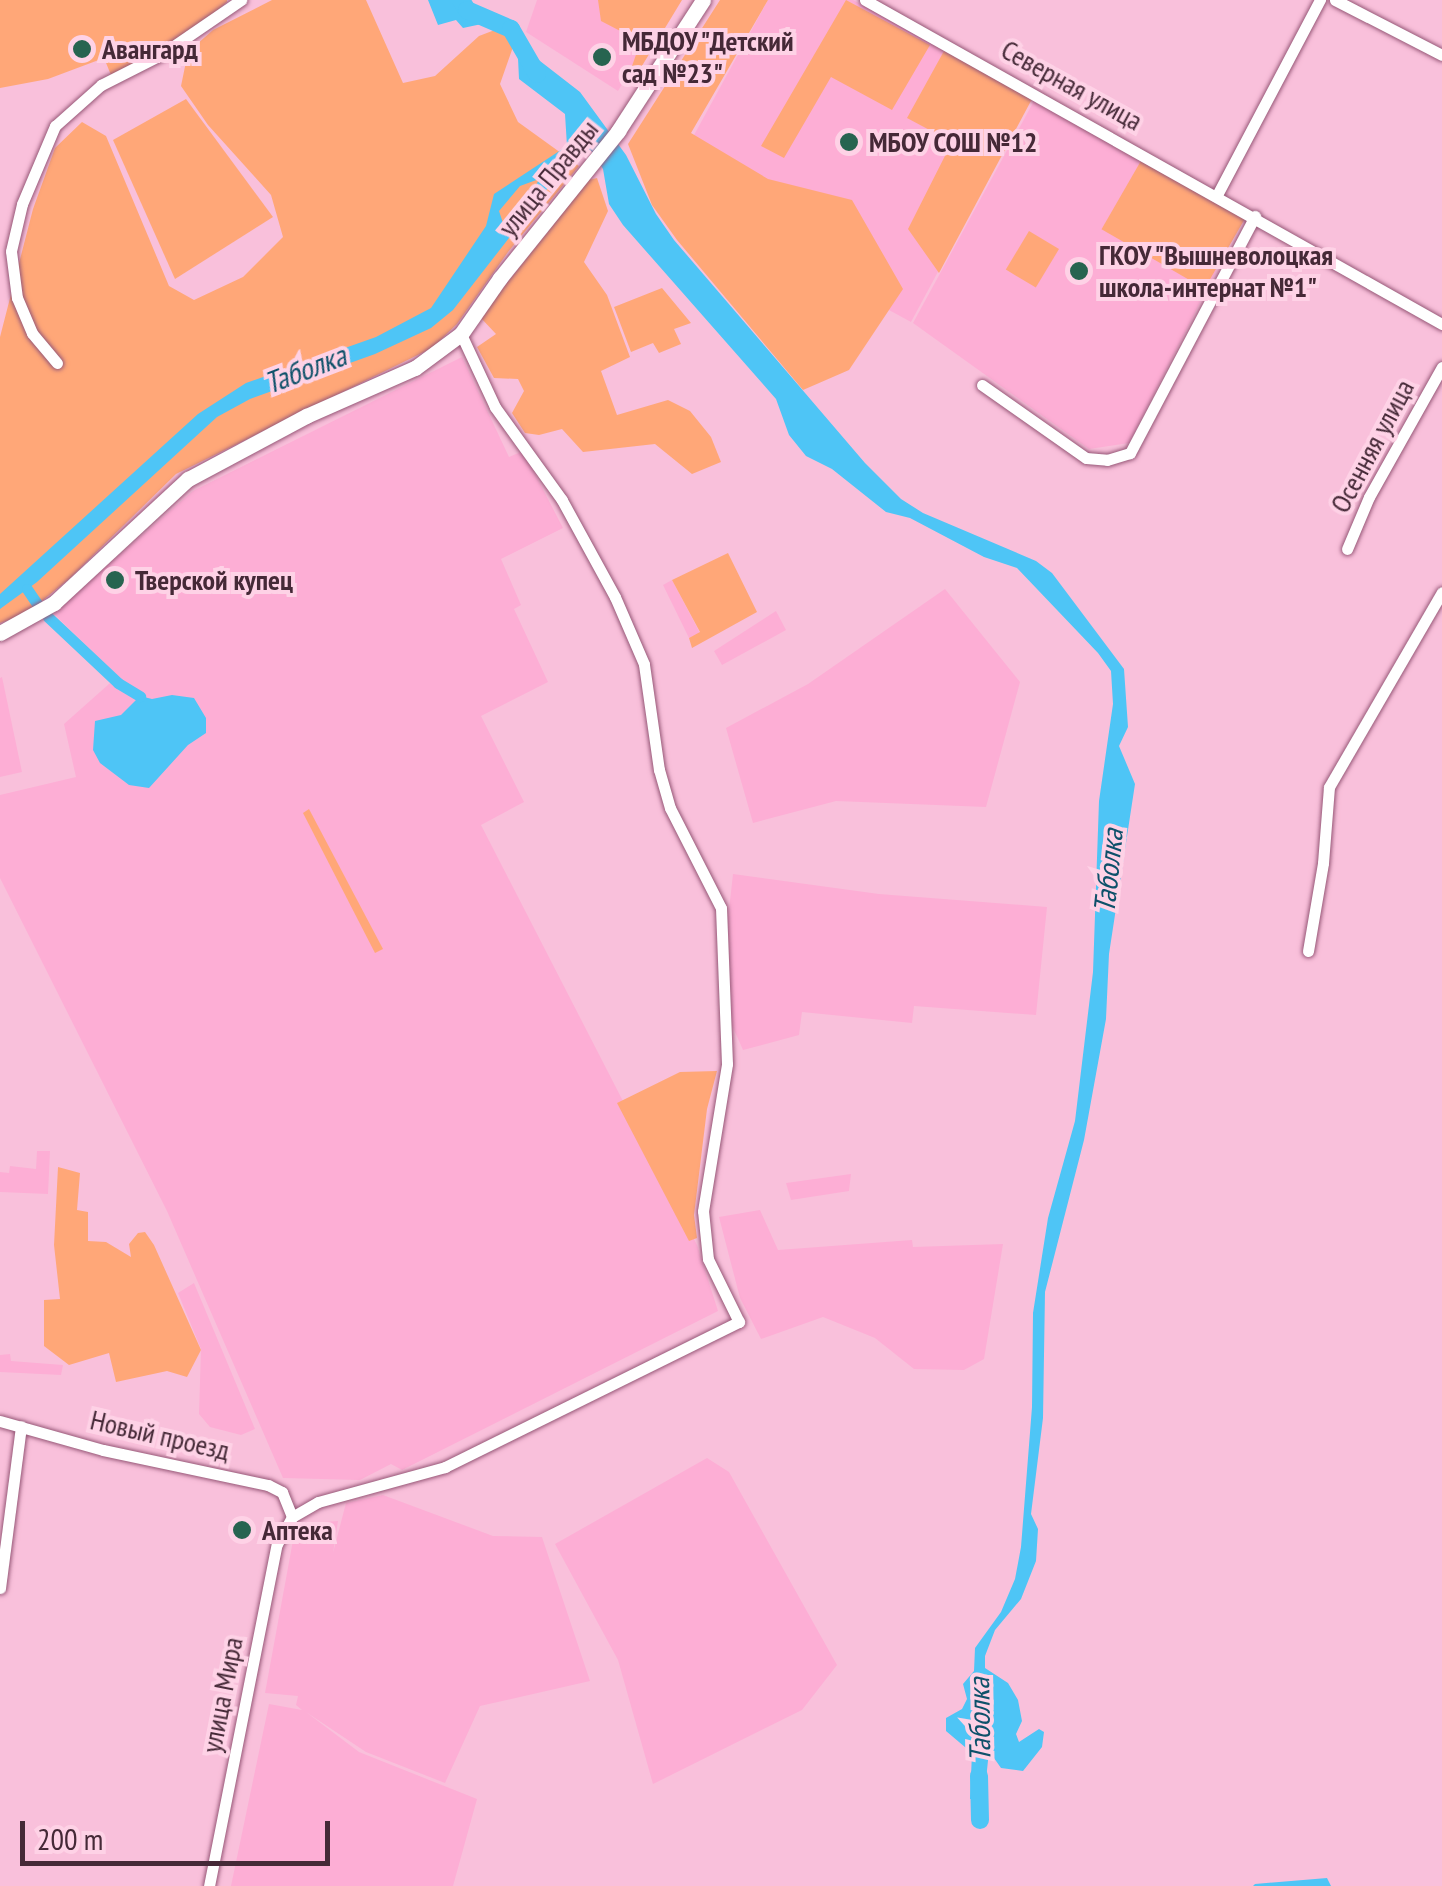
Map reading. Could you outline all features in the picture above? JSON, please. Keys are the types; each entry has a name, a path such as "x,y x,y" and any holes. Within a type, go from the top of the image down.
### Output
{"street":[{"path":"57,363 32,333 17,298 11,251 22,204 55,126 101,85 162,54 241,0"},
{"name":"улица Правды","path":"0,633 54,603 188,479 306,416 415,368 461,334 500,278 618,132 703,0"},
{"name":"Северная улица","path":"865,0 1442,324"},
{"path":"1217,195 1320,0"},
{"path":"1335,0 1442,55"},
{"path":"982,385 1086,458 1107,460 1130,453 1255,216"},
{"path":"292,1517 318,1502 445,1467 738,1322 708,1259 704,1211 727,1064 720,908 670,808 659,770 644,664 615,597 562,500 495,408 461,334"},
{"name":"Осенняя улица","path":"1347,549 1369,497 1442,368"},
{"path":"1308,951 1323,863 1329,787 1442,592"},
{"name":"Новый проезд","path":"0,1421 103,1450 268,1485 282,1492 292,1517"},
{"path":"0,1588 21,1426"},
{"name":"улица Мира","path":"209,1886 277,1544 292,1517"}],"shaded area":[{"name":"Авангард","path":"0,0 227,2 183,40 111,75 104,58 48,79 0,88"},
{"path":"272,0 366,0 403,83 435,76 479,36 500,28 513,47 500,84 518,122 579,166 508,252 457,324 432,348 176,474 69,579 26,614 0,623 0,337 33,209 55,148 82,122 106,136 169,286 194,300 243,277 283,237 271,195 208,125 181,86 188,52 213,30"},
{"name":"МБДОУ \"Детский сад №23\"","path":"537,0 651,0 667,9 618,91 526,32"},
{"path":"598,0 682,0 631,84 626,83 638,49 628,35 601,21"},
{"path":"720,0 768,0 691,133 768,179 852,200 903,289 849,370 803,390 652,205 628,144"},
{"name":"МБОУ СОШ №12","path":"768,0 853,0 1032,97 911,322 665,188"},
{"path":"846,0 930,45 892,110 831,77 784,158 761,146"},
{"path":"944,51 1032,99 939,273 908,229 952,142 907,118"},
{"path":"186,99 273,217 175,279 113,140"},
{"name":"ГКОУ \"Вышневолоцкая школа-интернат №1\"","path":"1035,99 1243,218 1129,443 1089,449 913,323"},
{"path":"1142,159 1245,218 1205,289 1102,229"},
{"path":"597,178 608,211 584,262 607,295 630,357 601,371 617,415 668,400 690,411 711,437 721,462 692,474 655,444 583,452 562,429 539,435 525,433 512,413 524,391 518,379 494,378 477,347 496,334 480,317 589,180"},
{"path":"1029,231 1059,249 1036,288 1006,270"},
{"path":"662,288 691,323 674,329 681,344 659,353 653,343 631,352 614,307"},
{"path":"462,357 509,457 523,451 563,528 501,559 521,605 514,609 548,682 481,716 524,802 481,825 697,1245 718,1311 402,1470 391,1464 360,1480 283,1478 167,1211 0,878 0,795 76,777 64,724 118,676 54,614 193,491"},
{"path":"728,553 757,612 692,648 689,638 700,632 672,580"},
{"path":"672,580 700,633 689,638 663,585"},
{"path":"945,589 1020,682 986,807 836,801 753,823 726,728 808,684"},
{"path":"776,611 786,630 722,665 714,651"},
{"path":"0,678 22,772 0,777"},
{"path":"309,809 383,949 375,953 303,813"},
{"path":"733,874 879,894 1047,907 1036,1015 914,1006 912,1023 802,1012 799,1035 743,1050 731,1023 728,919"},
{"path":"717,1071 707,1109 694,1215 697,1238 689,1241 617,1103 680,1072"},
{"path":"37,1151 50,1151 48,1194 0,1192 0,1172 9,1173 10,1166 36,1169"},
{"path":"58,1167 80,1173 77,1210 88,1212 88,1241 106,1242 131,1257 129,1244 138,1233 145,1232 154,1245 201,1350 187,1377 167,1371 116,1382 109,1353 69,1365 44,1346 44,1300 60,1299 54,1245"},
{"path":"851,1174 849,1191 791,1200 786,1183"},
{"path":"760,1210 778,1250 912,1240 913,1247 1003,1244 984,1359 964,1370 914,1369 875,1338 823,1317 761,1339 740,1298 719,1217"},
{"path":"194,1283 255,1429 241,1435 210,1427 199,1414 201,1349 178,1293"},
{"path":"10,1354 11,1361 63,1365 61,1375 0,1372 0,1355"},
{"path":"707,1458 729,1472 837,1665 802,1710 653,1784 618,1660 555,1544"},
{"path":"383,1495 493,1536 542,1537 590,1681 480,1706 445,1783 366,1752 306,1712 359,1752 477,1799 453,1886 231,1886 269,1704 302,1710 296,1705 298,1696 265,1693 296,1524 338,1521 333,1553 346,1503"}],"water":[{"path":"428,0 469,0 470,8 491,16 491,22 463,28 456,20 438,25"},
{"path":"531,54 580,92 626,155 674,240 865,463 901,499 923,513 1036,561 1052,573 1124,669 1128,727 1119,746 1135,784 1109,954 1106,1019 1084,1140 1045,1292 1043,1418 1031,1514 1038,1529 1036,1561 1021,1599 995,1630 985,1656 985,1668 1008,1683 1018,1700 1022,1721 1016,1734 1019,1742 1039,1729 1044,1732 1042,1747 1023,1771 1001,1768 989,1751 984,1799 970,1799 972,1753 946,1731 946,1718 962,1709 967,1699 963,1684 974,1671 975,1648 1001,1612 1015,1579 1021,1547 1032,1407 1033,1313 1048,1218 1075,1121 1093,972 1099,801 1113,704 1111,671 1098,653 1017,568 984,557 910,518 886,512 832,469 806,456 789,435 776,399 623,225 609,204 603,169 590,149 554,180 453,310 431,328 375,354 250,399 217,417 37,582 0,609 0,594 198,414 246,383 376,337 431,308 486,226 494,194 567,146 565,114 519,79 518,58","holes":["539,179 527,205 512,222 503,223 499,211 520,186"]},
{"path":"172,695 194,698 206,718 206,733 188,745 149,788 129,785 100,763 93,750 95,721 121,715 140,696 152,699"},
{"path":"1327,1878 1331,1886 1253,1886 1255,1884"}],"waterway":[{"name":"Таболка","path":"461,0 467,10 511,29 537,74"},
{"path":"27,589 37,604"},
{"path":"48,617 118,683 140,696"},
{"name":"Таболка","path":"979,1776 980,1820"}],"place":[{"name":"Авангард","path":"82,49"},
{"name":"МБДОУ \"Детский сад №23\"","path":"602,57"},
{"name":"МБОУ СОШ №12","path":"849,142"},
{"name":"ГКОУ \"Вышневолоцкая школа-интернат №1\"","path":"1079,271"},
{"name":"Тверской купец","path":"115,580"},
{"name":"Аптека","path":"242,1530"}]}
